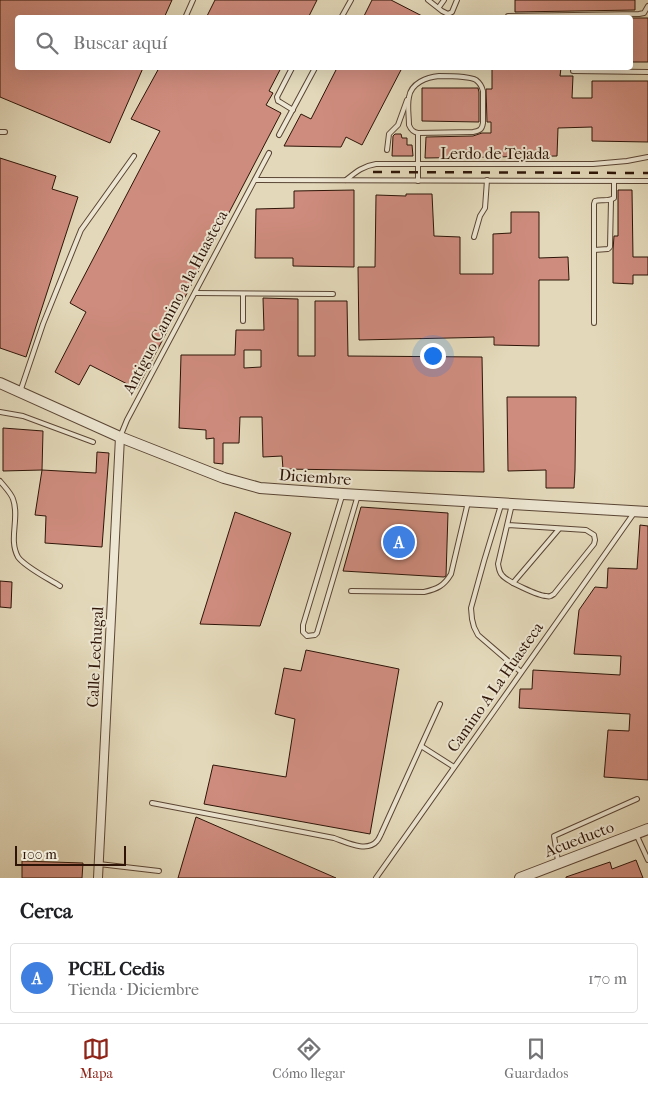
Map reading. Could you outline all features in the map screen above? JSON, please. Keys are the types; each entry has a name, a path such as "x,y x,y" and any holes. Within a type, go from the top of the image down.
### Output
{"street":[{"name":"Diciembre","path":"0,383 120,437 224,478 260,488 648,512"},
{"name":"Calle Lechugal","path":"98,878 120,437"},
{"name":"Acueducto","path":"520,878 648,829"}],"lane":[{"path":"186,15 193,0"},
{"path":"342,15 350,0"},
{"path":"428,0 442,11 450,14 457,0"},
{"path":"439,7 444,0"},
{"path":"574,15 639,14 644,13 648,6"},
{"path":"291,70 277,97 280,102 293,110"},
{"path":"280,135 314,70"},
{"path":"573,71 648,72"},
{"path":"387,150 389,134 398,125 409,96 419,82 429,77 449,76 477,80 483,91 483,127 481,130 473,132 413,132 409,125 409,96"},
{"path":"398,125 409,125"},
{"path":"418,133 418,180"},
{"name":"Antiguo Camino a la Huasteca","path":"120,437 127,420 269,153"},
{"path":"20,392 44,324 81,230 134,156"},
{"name":"Lerdo de Tejada","path":"346,180 356,171 376,164 593,164 648,157"},
{"name":"Lerdo de Tejada","path":"255,180 648,181"},
{"path":"474,237 480,216 485,208 487,180"},
{"path":"594,250 608,249 610,247 611,200 614,198 614,181"},
{"path":"594,323 595,201 611,200"},
{"path":"195,293 333,294"},
{"path":"243,294 243,321"},
{"path":"0,412 23,416 93,442"},
{"path":"0,480 13,497 15,506 14,536 18,557 25,564 60,586"},
{"path":"343,494 304,625 303,632 306,636 315,636 317,633 358,495"},
{"path":"351,592 424,592 435,590 446,582 450,574 468,502"},
{"path":"507,504 508,525 498,564 501,575 513,583 542,596 547,597 554,594 594,544 595,540 594,535 586,530 508,525"},
{"path":"507,504 484,561 471,608 474,628 478,635 521,672"},
{"name":"Camino A La Huasteca","path":"376,878 635,511"},
{"path":"513,583 559,529"},
{"path":"152,803 334,838 357,845 372,845 377,842 381,834 440,704"},
{"path":"421,746 454,767"},
{"path":"559,863 554,836 637,799"},
{"path":"636,834 648,860"},
{"path":"99,864 159,871"}],"building":[{"path":"0,0 172,0 165,15 15,15 15,70 142,70 110,143 0,97"},
{"path":"215,0 317,0 310,15 208,15"},
{"path":"372,0 391,0 420,15 364,15"},
{"path":"515,0 635,0 635,10 515,12"},
{"path":"633,18 648,18 648,62 633,62"},
{"path":"158,70 280,70 269,91 273,93 266,105 281,113 137,389 90,365 79,385 55,372 86,312 70,303 160,131 131,119"},
{"path":"336,70 401,70 362,145 346,137 341,147 284,146 301,114 311,119"},
{"path":"492,70 561,70 560,76 573,76 572,98 592,98 592,81 648,81 648,142 592,141 592,127 558,128 557,156 425,158 426,137 473,136 491,133 491,122 487,122 486,89 492,89"},
{"path":"422,88 478,88 479,122 422,121"},
{"path":"401,134 402,138 407,138 407,145 412,145 413,156 392,156 393,136"},
{"path":"0,158 56,176 52,189 78,197 26,357 0,348"},
{"path":"354,190 354,267 293,266 293,258 255,258 256,209 294,208 294,191"},
{"path":"618,190 632,190 633,257 648,257 648,275 633,275 633,284 613,283 614,236 618,236"},
{"path":"406,194 432,194 434,236 460,237 460,274 493,274 493,234 511,233 511,212 539,212 539,258 568,257 569,280 539,280 539,346 494,345 494,337 359,340 358,267 375,267 376,195 406,196"},
{"path":"263,298 298,299 298,356 315,356 315,301 347,301 348,356 482,357 484,472 283,469 282,456 263,457 262,417 240,417 239,443 223,443 223,464 214,463 214,438 206,439 206,430 179,428 181,355 235,355 236,330 264,330","holes":["244,350 261,350 261,367 244,368"]},
{"path":"507,397 576,397 574,488 546,488 546,470 508,471"},
{"path":"3,428 43,431 42,470 3,471"},
{"path":"97,452 109,453 102,547 45,543 46,516 35,515 42,470 96,473"},
{"path":"361,507 448,513 446,576 343,571"},
{"path":"235,512 291,533 260,626 200,624"},
{"path":"640,525 648,526 648,780 604,777 608,730 629,731 630,714 519,708 520,689 532,689 533,670 620,675 621,656 574,654 579,610 595,587 607,588 608,568 637,569"},
{"path":"0,581 12,582 11,608 0,607"},
{"path":"306,650 399,669 370,834 204,804 213,765 286,777 295,719 275,714 284,668 301,671"},
{"path":"196,817 336,878 178,878"},
{"path":"636,860 643,878 566,878 610,862 612,869"},
{"path":"22,861 83,863 82,878 22,878"}],"railway":[{"path":"373,172 648,173"}],"place":[{"name":"PCEL Cedis","path":"399,542"}]}
